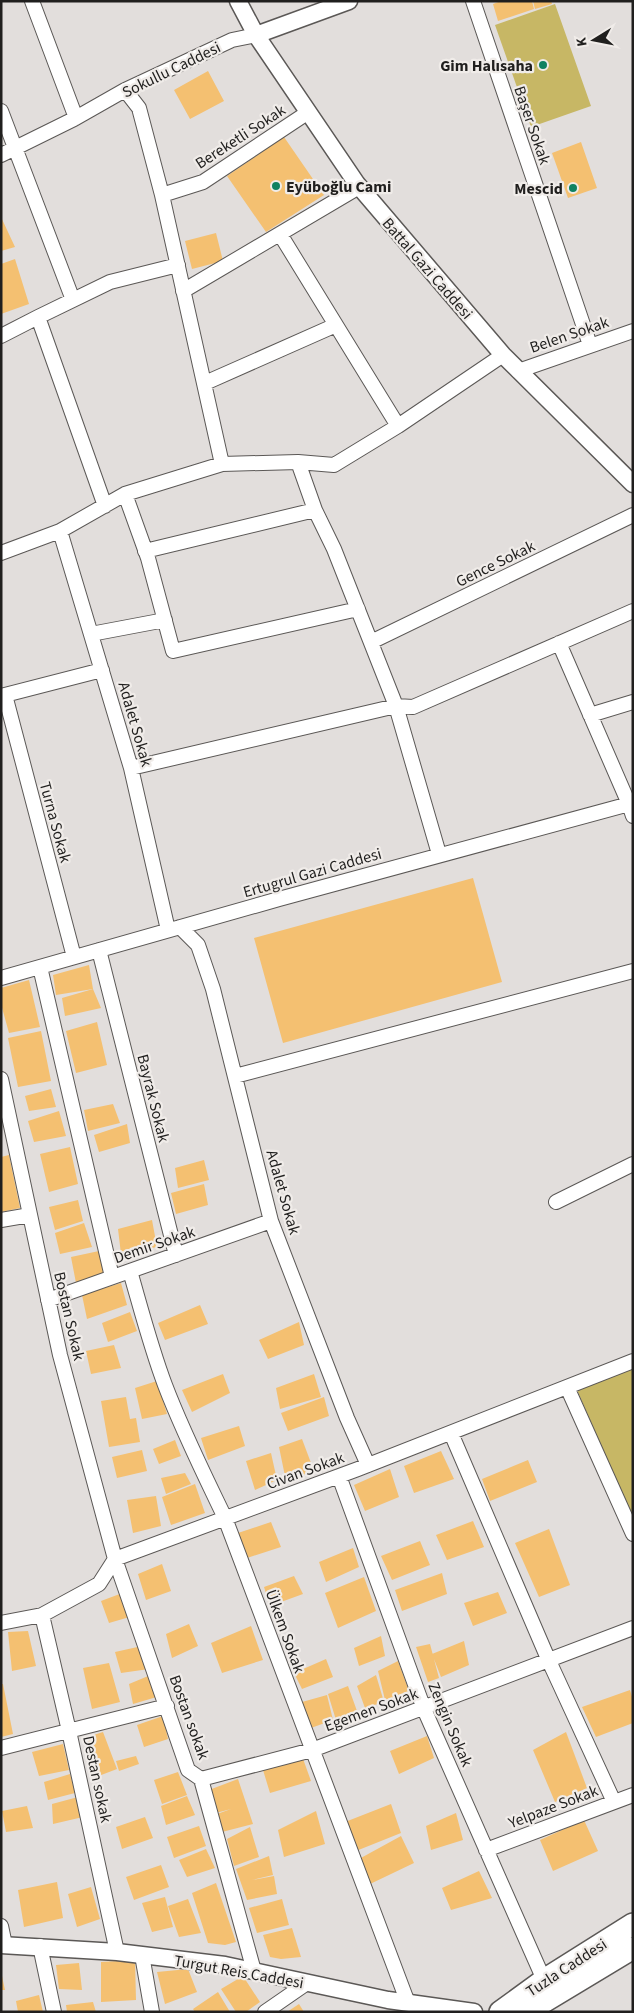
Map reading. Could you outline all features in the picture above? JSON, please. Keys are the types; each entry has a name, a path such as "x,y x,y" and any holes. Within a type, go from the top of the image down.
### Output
{"main road":[{"name":"Tuzla Caddesi","path":"500,2012 544,1980 633,1924"},
{"name":"Tuzla Caddesi","path":"527,2012 633,1948"}],"street":[{"path":"32,1 76,118"},
{"name":"Battal Gazi Caddesi","path":"238,1 256,35 307,113 359,187 503,355 633,484"},
{"name":"Sokullu Caddesi","path":"1,155 76,118 125,90 232,40 256,35 349,1"},
{"name":"Başer Sokak","path":"473,1 590,346"},
{"path":"125,90 139,108 162,195 222,464"},
{"path":"1,111 73,300"},
{"name":"Bereketli Sokak","path":"162,195 203,182 307,113"},
{"path":"184,292 359,187"},
{"path":"280,234 398,426"},
{"path":"1,336 110,282 178,265"},
{"path":"38,317 105,506"},
{"path":"204,384 336,325"},
{"name":"Belen Sokak","path":"518,370 633,331"},
{"path":"1,553 60,531 125,494 222,464 298,462 334,465 398,426 503,355"},
{"path":"298,462 315,510 334,549 396,706 439,854"},
{"path":"125,494 145,551 173,652 358,608"},
{"path":"145,551 315,510"},
{"name":"Gence Sokak","path":"371,642 633,515"},
{"name":"Adalet Sokak","path":"60,531 131,768 174,929 198,945 213,989 271,1221 347,1418 368,1465"},
{"path":"131,768 396,706 413,707 633,611"},
{"path":"91,634 165,620"},
{"path":"559,643 632,807"},
{"path":"3,695 102,670"},
{"name":"Turna Sokak","path":"3,695 74,958"},
{"path":"590,715 633,702"},
{"name":"Ertugrul Gazi Caddesi","path":"1,978 439,854 632,807"},
{"name":"Bayrak Sokak","path":"99,950 176,1255"},
{"path":"40,967 112,1277"},
{"path":"235,1076 633,971"},
{"name":"Bostan Sokak","path":"2,1083 60,1356 115,1559"},
{"path":"556,1202 633,1164"},
{"path":"1,1220 30,1215"},
{"name":"Demir Sokak","path":"48,1300 271,1221"},
{"name":"Ülkem Sokak","path":"130,1271 147,1332 166,1386 201,1469 226,1518 312,1750 412,2004"},
{"name":"Civan Sokak","path":"115,1559 340,1476 633,1361"},
{"path":"566,1387 633,1534"},
{"path":"450,1433 549,1661 614,1802"},
{"name":"Zengin Sokak","path":"340,1476 424,1709 544,1980"},
{"path":"1,1623 42,1615 99,1584 115,1559"},
{"name":"Bostan sokak","path":"115,1559 188,1770 201,1779 254,1972"},
{"name":"Destan sokak","path":"42,1615 117,1952"},
{"name":"Egemen Sokak","path":"201,1779 312,1750 633,1628"},
{"path":"1,1748 167,1706"},
{"name":"Yelpaze Sokak","path":"486,1850 633,1794"},
{"path":"1,1926 3,1945"},
{"name":"Turgut Reis Caddesi","path":"3,1945 117,1952 225,1965 412,2004 474,2012"},
{"path":"40,1946 54,2012"},
{"path":"142,1955 152,2012"},
{"path":"264,2012 307,1983"},
{"path":"412,2004 430,2012"}],"shaded area":[{"name":"Gim Halısaha","path":"555,4 591,106 531,127 495,25"},
{"path":"633,1366 633,1519 577,1390"}],"building":[{"path":"501,1 532,1 534,9 498,21 493,4"},
{"path":"533,1 551,1 552,4 535,9"},
{"path":"208,71 224,101 190,119 174,90"},
{"name":"Eyüboğlu Cami","path":"284,137 324,195 266,232 227,176"},
{"path":"581,142 597,188 568,198 552,153"},
{"path":"1,217 15,247 1,251"},
{"path":"216,233 223,261 192,269 185,241"},
{"path":"15,259 29,304 1,314 1,264"},
{"path":"473,878 502,982 283,1043 254,938"},
{"path":"89,965 93,989 56,995 53,975"},
{"path":"29,980 40,1027 9,1033 1,1004 1,988"},
{"path":"93,989 101,1008 65,1016 62,998"},
{"path":"97,1022 107,1065 76,1073 66,1031"},
{"path":"41,1031 51,1081 18,1087 8,1038"},
{"path":"51,1089 56,1107 29,1111 25,1096"},
{"path":"113,1104 120,1123 88,1131 84,1110"},
{"path":"59,1111 66,1136 34,1142 28,1121"},
{"path":"127,1124 130,1143 99,1152 94,1135"},
{"path":"70,1147 78,1184 49,1192 40,1154"},
{"path":"9,1155 20,1208 1,1212 1,1157"},
{"path":"204,1160 209,1180 178,1188 175,1168"},
{"path":"204,1184 208,1205 176,1214 171,1193"},
{"path":"78,1200 83,1221 55,1230 49,1207"},
{"path":"152,1220 157,1247 121,1254 118,1229"},
{"path":"84,1223 92,1247 60,1254 55,1233"},
{"path":"99,1251 106,1272 76,1283 71,1257"},
{"path":"121,1283 127,1305 87,1319 82,1295"},
{"path":"200,1305 208,1324 165,1340 158,1323"},
{"path":"130,1312 137,1331 108,1342 102,1323"},
{"path":"299,1322 304,1345 268,1359 259,1340"},
{"path":"114,1345 121,1368 91,1374 86,1351"},
{"path":"223,1374 230,1393 192,1412 182,1390"},
{"path":"314,1374 321,1397 280,1409 276,1388"},
{"path":"157,1381 167,1414 142,1419 135,1388"},
{"path":"126,1397 130,1419 136,1418 140,1442 109,1447 101,1401"},
{"path":"324,1397 329,1416 288,1431 281,1413"},
{"path":"239,1426 245,1446 208,1460 201,1438"},
{"path":"302,1439 314,1471 286,1481 279,1447"},
{"path":"175,1440 181,1456 159,1464 153,1449"},
{"path":"142,1450 147,1471 117,1478 112,1457"},
{"path":"441,1451 454,1479 414,1493 404,1466"},
{"path":"271,1453 277,1480 255,1490 246,1461"},
{"path":"528,1460 537,1482 490,1501 482,1479"},
{"path":"390,1469 399,1497 365,1511 354,1485"},
{"path":"185,1473 191,1484 166,1494 161,1478"},
{"path":"195,1484 205,1513 171,1525 162,1497"},
{"path":"156,1496 161,1526 133,1533 127,1500"},
{"path":"473,1521 484,1547 447,1560 436,1535"},
{"path":"271,1522 281,1547 247,1558 238,1533"},
{"path":"549,1529 570,1585 539,1597 515,1543"},
{"path":"420,1541 430,1565 392,1580 381,1556"},
{"path":"353,1548 359,1567 326,1582 319,1562"},
{"path":"162,1564 171,1591 146,1600 138,1574"},
{"path":"442,1573 447,1594 402,1611 395,1590"},
{"path":"294,1576 303,1594 270,1606 264,1587"},
{"path":"364,1577 376,1611 338,1628 325,1593"},
{"path":"125,1592 133,1616 109,1623 101,1601"},
{"path":"498,1592 507,1613 473,1626 464,1603"},
{"path":"189,1624 198,1646 172,1658 166,1634"},
{"path":"251,1626 263,1660 222,1673 211,1643"},
{"path":"28,1631 36,1666 12,1671 8,1632"},
{"path":"381,1636 385,1656 359,1666 354,1648"},
{"path":"464,1641 469,1665 441,1677 432,1654"},
{"path":"430,1644 439,1678 428,1682 416,1647"},
{"path":"142,1646 149,1669 121,1673 115,1652"},
{"path":"326,1659 333,1677 302,1689 294,1673"},
{"path":"398,1661 409,1691 385,1700 378,1671"},
{"path":"109,1663 120,1702 92,1709 83,1668"},
{"path":"153,1674 160,1696 133,1704 129,1684"},
{"path":"376,1675 384,1702 365,1708 357,1686"},
{"path":"1,1684 3,1684 13,1734 1,1737"},
{"path":"348,1686 357,1711 336,1720 328,1694"},
{"path":"630,1690 633,1700 633,1723 596,1737 582,1707"},
{"path":"327,1695 333,1720 311,1728 302,1702"},
{"path":"163,1716 168,1739 144,1747 137,1725"},
{"path":"103,1732 117,1769 96,1777 84,1738"},
{"path":"566,1732 587,1788 555,1802 533,1750"},
{"path":"427,1736 434,1758 399,1774 390,1751"},
{"path":"63,1744 69,1770 39,1776 32,1752"},
{"path":"136,1756 139,1764 119,1771 116,1761"},
{"path":"302,1756 311,1781 270,1793 263,1770"},
{"path":"178,1772 187,1795 162,1804 154,1780"},
{"path":"70,1774 75,1793 48,1800 44,1782"},
{"path":"238,1779 253,1824 222,1832 217,1814 231,1809 216,1813 209,1790"},
{"path":"187,1796 195,1815 166,1825 161,1806"},
{"path":"78,1797 83,1817 53,1824 52,1804"},
{"path":"391,1804 401,1833 356,1851 345,1822"},
{"path":"27,1806 33,1828 6,1832 2,1811"},
{"path":"316,1811 325,1844 284,1857 278,1830"},
{"path":"456,1813 463,1840 431,1850 426,1826"},
{"path":"145,1817 153,1838 122,1849 116,1827"},
{"path":"584,1820 598,1851 553,1871 540,1840"},
{"path":"199,1826 206,1846 174,1858 167,1837"},
{"path":"250,1827 259,1857 234,1866 227,1839"},
{"path":"401,1836 414,1863 368,1885 359,1859"},
{"path":"206,1849 215,1868 187,1877 179,1860"},
{"path":"269,1856 273,1875 252,1880 274,1876 277,1894 247,1900 236,1869"},
{"path":"161,1865 169,1887 134,1900 126,1877"},
{"path":"479,1871 492,1898 451,1910 442,1888"},
{"path":"57,1882 63,1918 24,1927 18,1890"},
{"path":"216,1883 236,1942 225,1945 208,1943 192,1893"},
{"path":"91,1887 100,1919 77,1927 68,1894"},
{"path":"165,1897 173,1927 152,1932 142,1903"},
{"path":"188,1899 201,1933 179,1937 168,1906"},
{"path":"282,1899 289,1925 257,1933 249,1908"},
{"path":"292,1928 301,1957 281,1959 270,1957 263,1935"},
{"path":"135,1960 136,2000 101,2002 101,1962"},
{"path":"79,1963 82,1990 59,1989 56,1965"},
{"path":"188,1969 197,1992 165,2004 157,1972"},
{"path":"2,1976 5,1990 1,1990"},
{"path":"243,1976 260,2002 246,2012 236,2012 221,1989"},
{"path":"218,1992 230,2012 195,2012 193,2009"},
{"path":"39,1995 43,2012 18,2012 16,2001"},
{"path":"93,2002 96,2012 67,2012 66,2005"},
{"path":"299,2004 304,2012 287,2012"}],"place":[{"name":"Gim Halısaha","path":"543,65"},
{"name":"Eyüboğlu Cami","path":"276,186"},
{"name":"Mescid","path":"573,188"}]}
